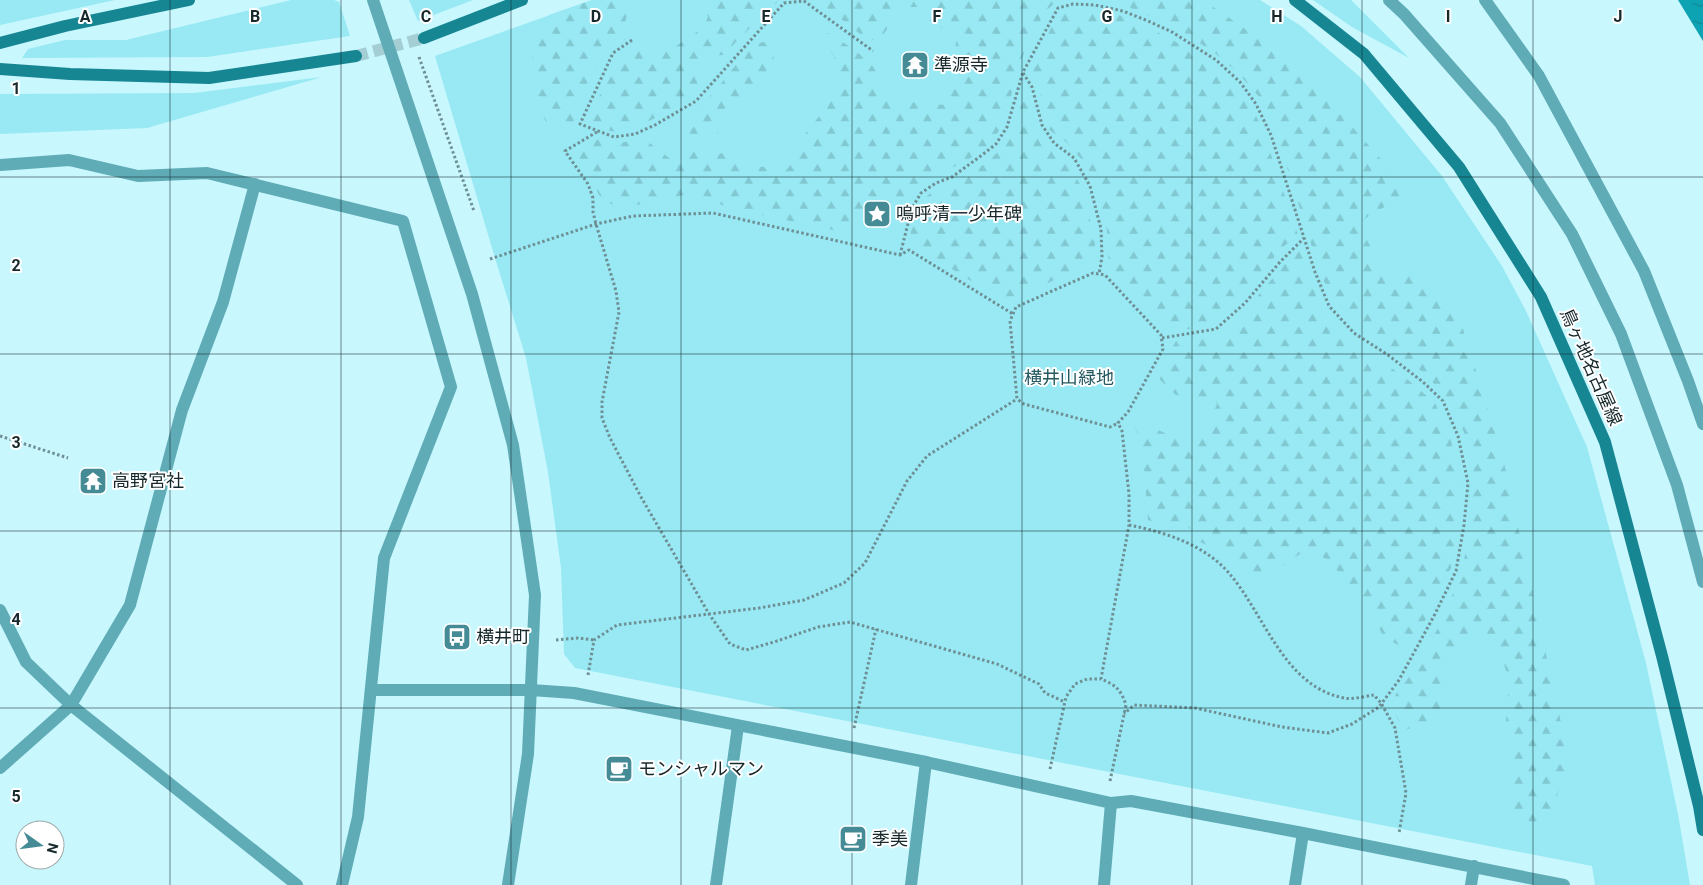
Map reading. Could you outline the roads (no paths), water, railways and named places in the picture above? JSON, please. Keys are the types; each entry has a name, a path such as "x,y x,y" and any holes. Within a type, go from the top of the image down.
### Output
{"main road":[{"path":"0,43 65,26 189,0"},
{"path":"424,38 522,0"},
{"name":"鳥ヶ地名古屋線","path":"1295,0 1364,54 1459,167 1540,297 1605,442 1662,656 1699,806 1703,830"},
{"path":"0,69 70,74 209,78 356,56"}],"street":[{"path":"373,0 472,294 512,445 535,595 528,754 508,885"},
{"path":"1389,0 1404,14 1500,123 1572,234 1621,334 1677,485 1703,582"},
{"path":"1485,0 1539,76 1644,271 1703,424"},
{"path":"0,165 69,160 138,176 207,173 402,221 451,387 384,558 358,817 342,885"},
{"path":"0,768 71,705 130,605 182,410 223,302 255,184"},
{"path":"0,610 26,662 71,705 296,885"},
{"path":"372,690 531,690 574,693 926,762 1112,803 1131,801 1474,866 1564,885"},
{"path":"716,885 738,726"},
{"path":"910,885 926,762"},
{"path":"1104,885 1112,803"},
{"path":"1295,885 1303,833"},
{"path":"1471,885 1474,866"}],"water":[{"path":"1678,0 1703,0 1703,41"}],"tunnel":[{"path":"356,56 424,38"}],"place":[{"name":"準源寺","path":"915,65"},
{"name":"嗚呼清一少年碑","path":"877,214"},
{"name":"高野宮社","path":"93,481"},
{"name":"横井町","path":"457,637"},
{"name":"モンシャルマン","path":"619,769"},
{"name":"季美","path":"853,839"}],"park label":[{"name":"横井山緑地","path":"1069,378"}]}
